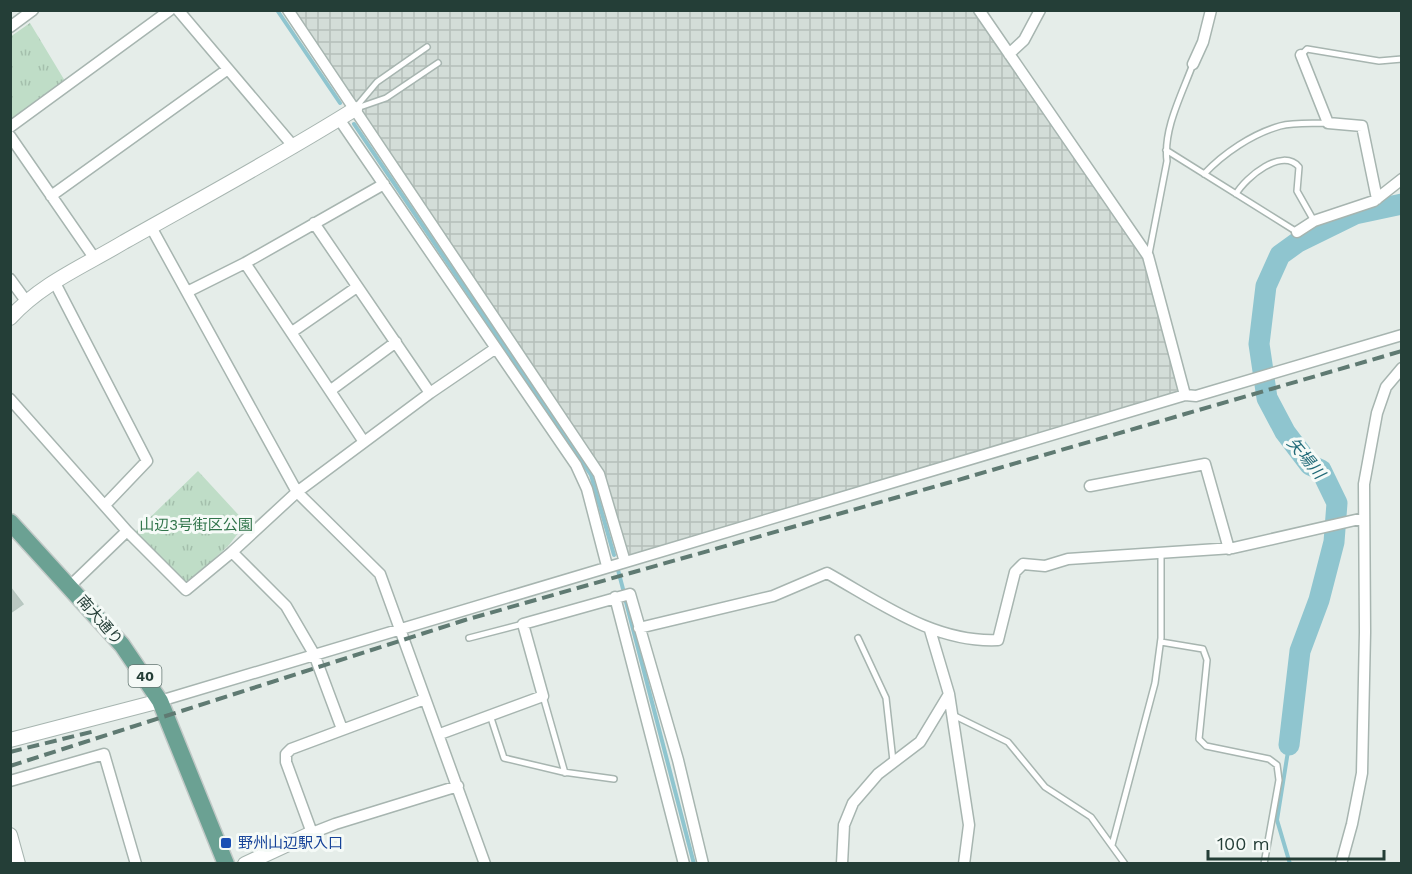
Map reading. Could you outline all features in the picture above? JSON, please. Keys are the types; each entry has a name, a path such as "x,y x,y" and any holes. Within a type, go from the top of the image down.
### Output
{"main road":[{"name":"南大通り","path":"10,522 122,645 160,700 226,864"}],"street":[{"path":"10,27 33,10"},
{"path":"10,127 170,10"},
{"path":"178,10 294,147"},
{"path":"288,10 599,474 625,562"},
{"path":"979,10 1148,256 1185,395"},
{"path":"1009,54 1024,40 1040,10"},
{"path":"1193,64 1203,42 1211,10"},
{"path":"1301,55 1328,123 1362,126 1377,199"},
{"path":"51,196 228,69"},
{"path":"10,318 26,301 54,281 294,147 355,109"},
{"path":"339,119 576,465 587,489 608,566"},
{"path":"10,136 95,259"},
{"path":"1297,232 1314,221 1377,199 1401,179"},
{"path":"187,292 244,263 384,184"},
{"path":"314,223 430,393"},
{"path":"150,227 297,492 381,574 485,864"},
{"path":"244,263 364,442"},
{"path":"10,279 26,301"},
{"path":"54,281 147,461 105,505"},
{"path":"292,332 357,287"},
{"path":"10,740 160,700 1185,395 1196,396 1401,335"},
{"path":"331,390 396,342"},
{"path":"10,399 127,531 186,590 232,552 297,492 430,393 496,348"},
{"path":"1341,864 1362,773 1365,632 1364,484 1377,413 1386,387 1401,368"},
{"path":"1090,486 1205,464 1228,549"},
{"path":"639,628 773,596 827,573 930,630 974,641 999,640 1015,572 1023,564 1045,566 1068,559 1161,555 1228,549 1364,518"},
{"path":"70,586 127,531"},
{"path":"232,552 286,606 314,654 342,729"},
{"path":"440,734 543,696 523,624 630,594 678,760 703,864"},
{"path":"615,597 684,864"},
{"path":"930,630 949,694 969,825 964,864"},
{"path":"842,864 844,825 853,802 878,774 920,742 949,694"},
{"path":"312,833 286,762 286,754 291,749 425,699"},
{"path":"10,781 104,754 136,864"},
{"path":"245,864 312,833 458,786"},
{"path":"10,835 12,850 18,864"}],"lane":[{"path":"355,109 377,82 427,47"},
{"path":"1301,55 1307,49 1379,61 1401,59"},
{"path":"355,109 386,98 438,63"},
{"path":"1148,256 1167,161 1166,150 1170,128 1193,64"},
{"path":"1204,174 1215,162 1249,140 1281,126 1328,123"},
{"path":"1166,150 1297,232"},
{"path":"1236,194 1251,174 1285,159 1293,161 1299,167 1297,191 1314,221"},
{"path":"1112,846 1155,683 1161,642 1161,555"},
{"path":"469,638 523,624"},
{"path":"858,638 886,698 893,763"},
{"path":"1161,642 1203,650 1207,660 1199,739 1206,746 1269,759 1277,765 1279,780 1264,864"},
{"path":"543,696 565,773"},
{"path":"951,714 1008,742 1045,787 1091,817 1125,864"},
{"path":"490,715 504,758 565,773 614,778"}],"shaded area":[{"path":"288,11 979,11 1148,256 1185,395 625,562 599,474"}],"green space":[{"path":"30,23 65,81 10,121 10,37"},
{"name":"山辺3号街区公園","path":"198,471 246,523 229,545 187,584 134,533"}],"building":[{"path":"10,587 23,604 10,613"}],"waterway":[{"path":"277,10 340,103"},
{"path":"354,124 591,475 614,555"},
{"name":"矢場川","path":"1289,745 1300,651 1319,600 1334,542 1337,503 1321,470 1310,465 1285,432 1267,398 1259,344 1266,286 1280,255 1298,242 1355,214 1402,204"},
{"path":"618,570 623,589"},
{"path":"626,602 694,864"},
{"name":"矢場川","path":"1289,745 1277,820 1290,864"}],"railway":[{"path":"10,766 465,620 1402,351"},
{"path":"10,752 95,731"}],"place":[{"name":"野州山辺駅入口","path":"226,843"}]}
